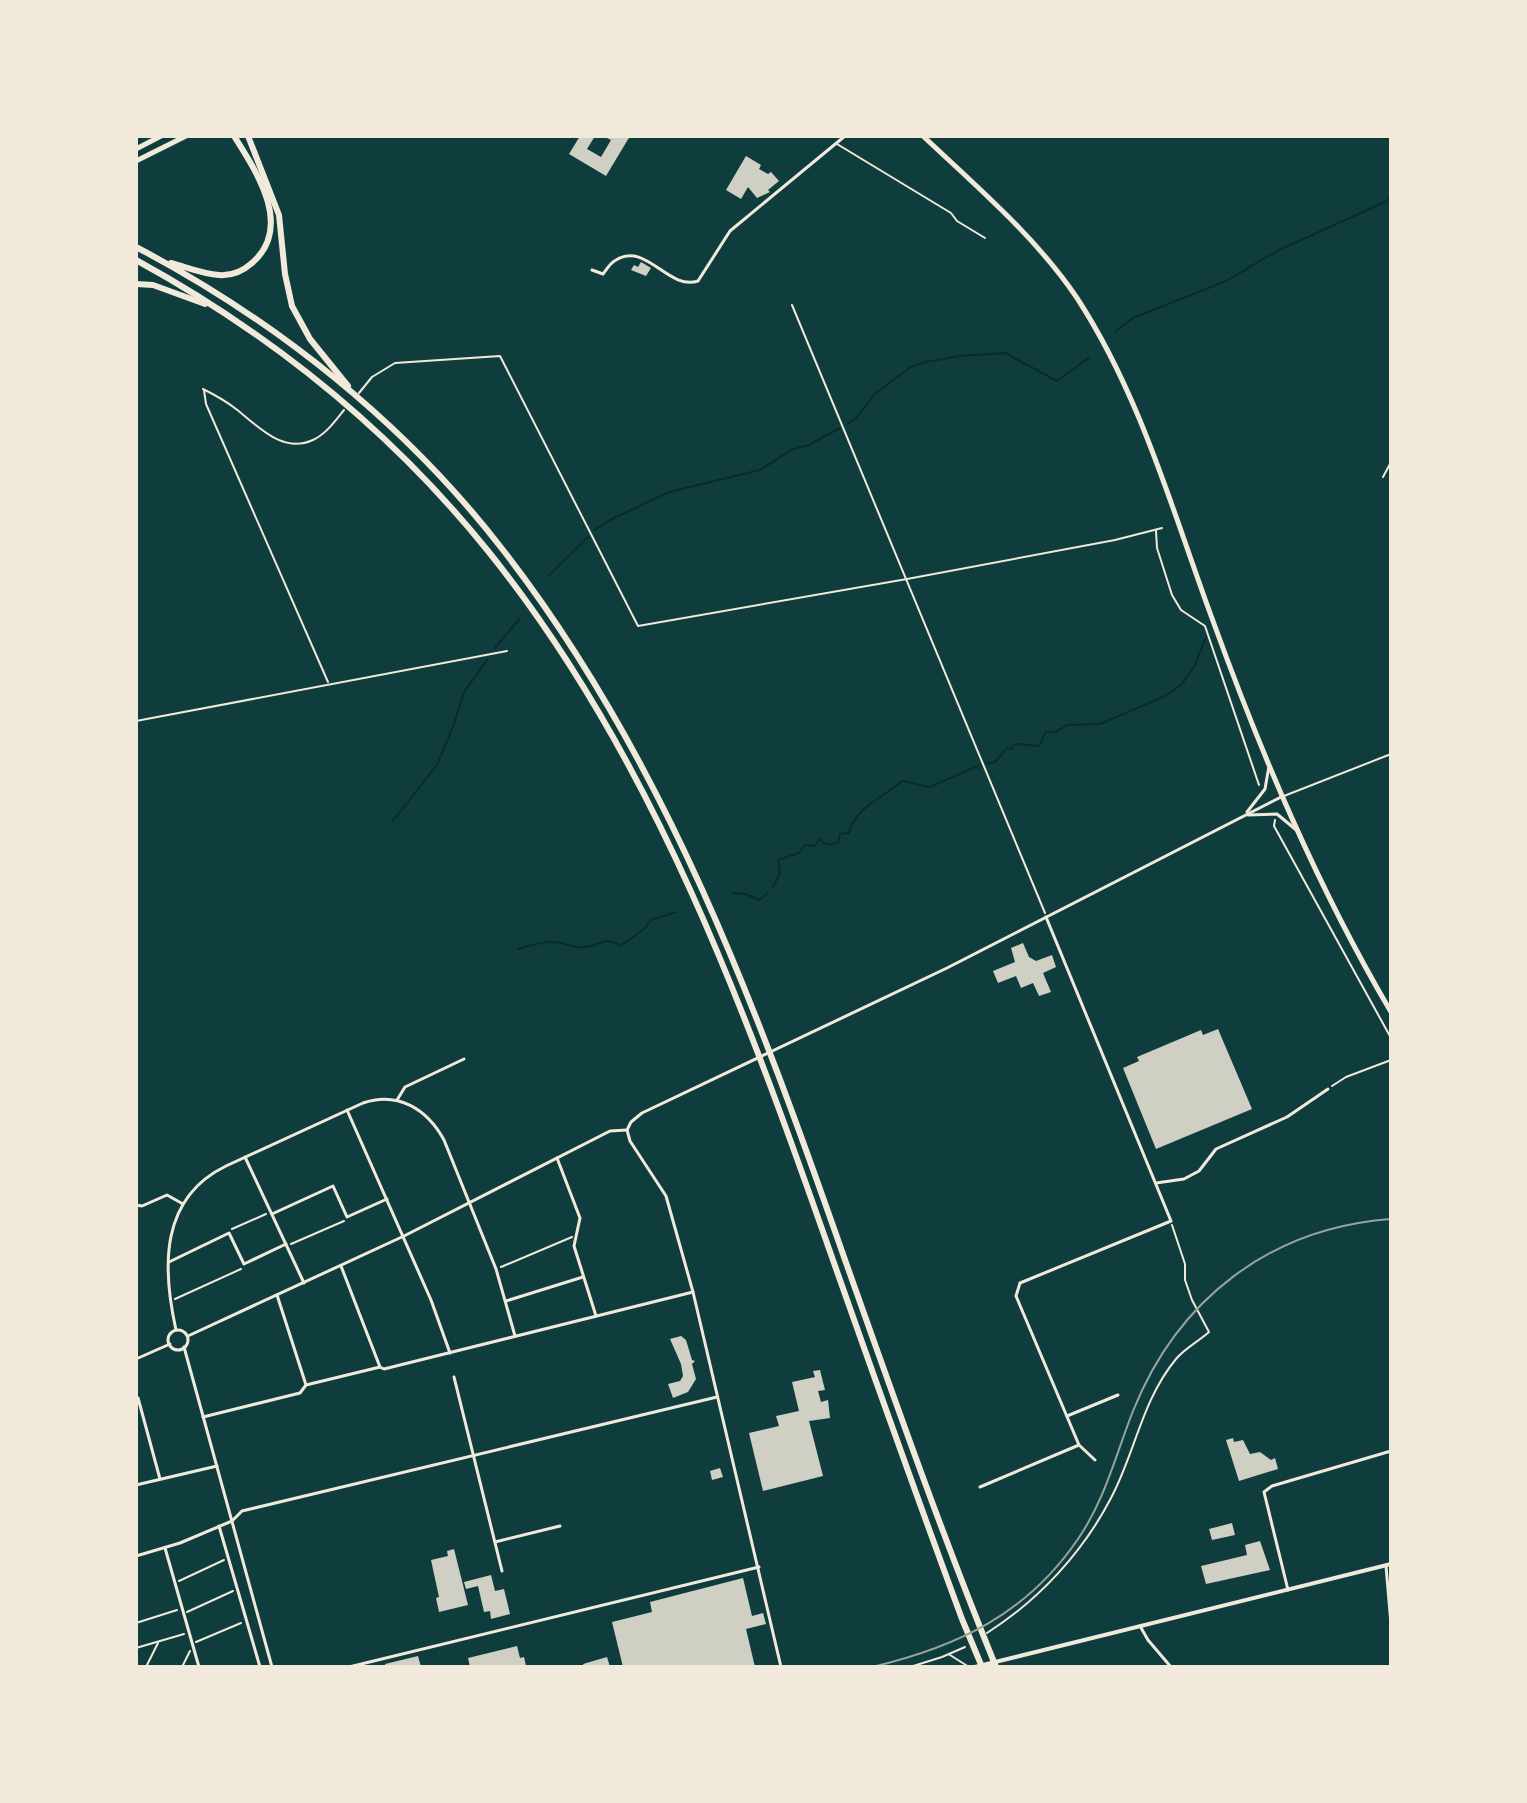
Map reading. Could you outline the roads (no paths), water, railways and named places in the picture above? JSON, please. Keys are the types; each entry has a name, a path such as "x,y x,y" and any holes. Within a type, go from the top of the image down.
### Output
{"highway":[{"path":"248,136 279,215 285,274 292,306 302,326 356,395 439,477 489,532 542,602 589,672 638,757 692,863 767,1043 996,1667"},
{"path":"163,261 221,275 240,272 263,252 271,229 269,206 255,169 233,138"},
{"path":"136,247 257,320 356,395"},
{"path":"136,260 220,310 315,379 396,451 479,540 553,639 628,764 702,917 765,1073 982,1667"},
{"path":"136,284 174,291 220,310"}],"main road":[{"path":"136,149 161,136"},
{"path":"136,161 186,136"},
{"path":"923,136 1050,262 1076,298 1121,377 1296,830 1391,1012"}],"street":[{"path":"592,270 603,274 619,258 638,256 683,283 693,283 703,276 730,231 845,136"},
{"path":"1245,814 1265,789 1269,764"},
{"path":"781,1667 693,1292 666,1196 632,1145 627,1130 631,1122 642,1113 840,1021 1283,796"},
{"path":"1245,814 1277,814 1296,830"},
{"path":"1046,917 1171,1221 1020,1283 1016,1296 1079,1445 1095,1460"},
{"path":"397,1100 408,1085 464,1059"},
{"path":"1156,1183 1184,1179 1199,1171 1216,1149 1287,1117 1328,1089"},
{"path":"176,1330 171,1301 171,1234 183,1204 196,1187 210,1175 245,1157 376,1099 397,1100 415,1107 433,1122 449,1151 496,1269 515,1336"},
{"path":"347,1110 404,1236 450,1353"},
{"path":"272,1667 184,1347 188,1336 404,1236 610,1131 627,1130"},
{"path":"245,1157 304,1283"},
{"path":"557,1158 580,1218 574,1246 596,1316"},
{"path":"272,1213 333,1186 347,1217 387,1199"},
{"path":"136,1205 142,1206 167,1195 183,1204"},
{"path":"169,1262 229,1233 244,1264 286,1244"},
{"path":"341,1266 380,1367"},
{"path":"506,1301 583,1277"},
{"path":"203,1417 300,1393 306,1385 380,1367 384,1369 693,1292"},
{"path":"277,1295 306,1385"},
{"path":"184,1347 175,1349 170,1344 169,1335 176,1330 188,1336"},
{"path":"136,1359 170,1344"},
{"path":"454,1377 502,1571"},
{"path":"1067,1416 1118,1395"},
{"path":"136,1556 165,1548 232,1521 242,1511 717,1397"},
{"path":"138,1398 160,1479"},
{"path":"980,1487 1079,1445"},
{"path":"1288,1590 1264,1492 1272,1486 1391,1451"},
{"path":"136,1485 217,1466"},
{"path":"219,1526 260,1667"},
{"path":"495,1542 560,1526"},
{"path":"165,1548 199,1667"},
{"path":"975,1667 1388,1565 1391,1624"},
{"path":"349,1667 759,1567"},
{"path":"1140,1626 1171,1667"}],"lane":[{"path":"836,143 951,213 957,221 985,238"},
{"path":"1383,477 1391,462"},
{"path":"1283,796 1391,754"}],"waterway":[{"path":"1115,332 1133,318 1226,281 1277,251 1391,197"},
{"path":"848,424 876,393 911,367 925,362 1005,353 1057,381 1089,358"},
{"path":"595,530 669,492 760,470 791,450 809,445 840,428"},
{"path":"548,576 588,537"},
{"path":"495,648 520,618"},
{"path":"987,763 995,762 1015,744 1039,746 1046,732 1056,732 1067,725 1100,724 1165,696 1182,684 1195,665 1205,639"},
{"path":"392,822 437,765 464,692 488,659"},
{"path":"773,887 780,873 778,860 799,853 805,845 815,846 819,839 828,844 838,842 840,834 849,833 863,810 902,781 930,787 980,765"},
{"path":"732,893 746,894 759,900 768,893"},
{"path":"518,949 550,942 583,947 606,941 621,946 651,920 676,912"}],"railway":[{"path":"872,1667 933,1649 988,1624 1036,1588 1058,1565 1096,1509 1133,1411 1152,1371 1175,1335 1203,1303 1234,1276 1268,1254 1306,1237 1347,1225 1391,1219"}]}
